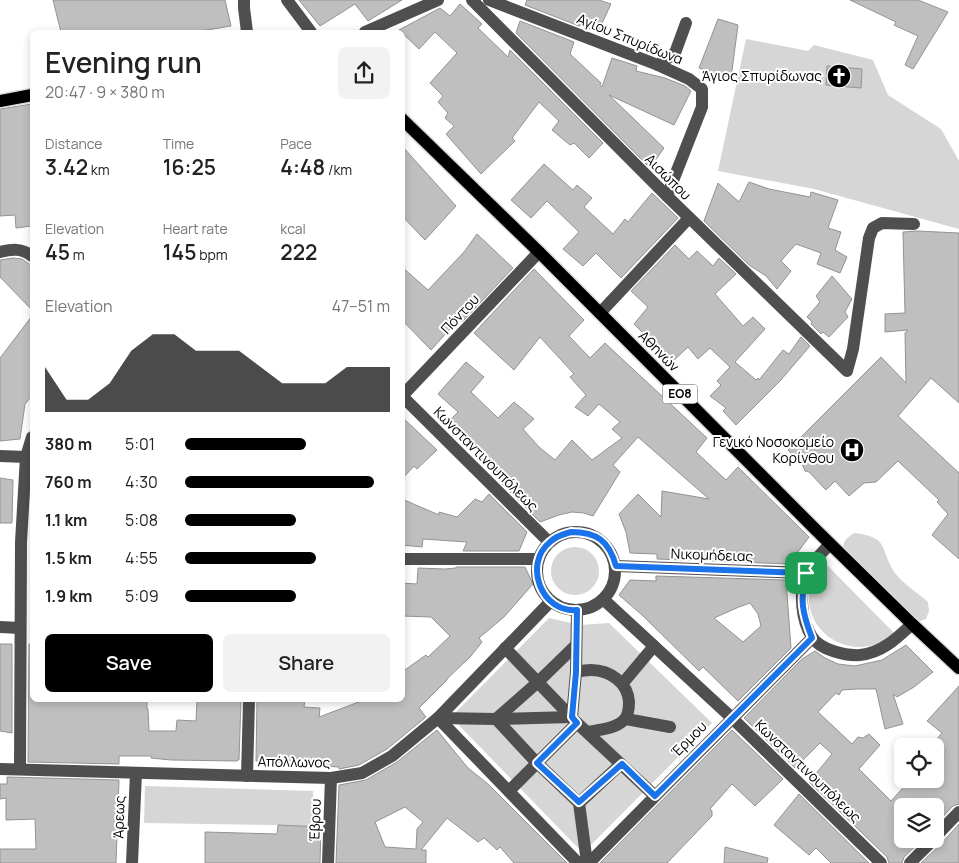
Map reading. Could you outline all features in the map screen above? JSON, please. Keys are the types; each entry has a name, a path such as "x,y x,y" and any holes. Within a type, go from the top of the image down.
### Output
{"main road":[{"path":"0,102 30,95"},
{"name":"Αθηνών","path":"405,121 539,252 830,544 959,668"}],"street":[{"path":"244,0 247,30"},
{"path":"286,0 309,30"},
{"path":"370,30 438,0"},
{"name":"Αισώπου","path":"472,0 689,218 847,371 853,349 872,228 882,224 914,224"},
{"name":"Αγίου Σπυρίδωνα","path":"488,0 658,65 690,79 702,89 702,107 667,196"},
{"path":"658,65 675,53 686,23"},
{"path":"600,313 689,218"},
{"path":"0,252 11,249 26,251 30,254"},
{"name":"Πόντου","path":"405,393 539,252"},
{"name":"Κωνσταντινουπόλεως","path":"405,399 549,542"},
{"path":"20,769 20,628 27,543 26,457 30,444"},
{"path":"0,456 26,457"},
{"path":"571,532 584,532 595,536 605,544 612,554 616,566 616,577 612,588 597,605 586,610 561,608 550,601 543,592 538,582 536,570 542,550 549,542 559,535 571,532"},
{"path":"830,544 816,558 806,573 802,592 802,608 812,638 825,647 843,654 862,654 880,649 891,643 912,624"},
{"path":"405,559 538,559"},
{"name":"Νικομήδειας","path":"616,566 806,573"},
{"name":"Κωνσταντινουπόλεως","path":"603,599 732,718 881,863"},
{"name":"Απόλλωνος","path":"0,769 331,778 362,773 392,756 438,718 550,601"},
{"path":"509,790 537,763 575,720 577,610"},
{"path":"0,628 20,628"},
{"name":"Έρμου","path":"588,863 812,638"},
{"path":"496,719 576,645"},
{"path":"623,683 654,646"},
{"path":"505,648 587,732 655,796"},
{"path":"576,672 592,670 603,672 623,683 629,696 626,719 617,725 587,732"},
{"path":"247,776 249,702"},
{"path":"438,718 575,720"},
{"path":"438,718 578,863"},
{"path":"496,719 537,763 579,802 588,863"},
{"path":"626,719 670,727"},
{"path":"579,802 622,764"},
{"name":"Άρεως","path":"132,863 136,773"},
{"name":"Έβρου","path":"328,863 331,778"},
{"path":"944,828 959,812"},
{"path":"910,863 924,848"}],"shaded area":[{"path":"746,39 808,51 814,45 873,60 888,95 941,129 959,161 959,229 814,189 718,171"},
{"path":"854,533 866,535 879,541 898,577 928,602 929,611 926,619 915,620 844,550 844,542"},
{"path":"575,547 584,549 592,554 597,562 599,571 597,580 592,588 584,593 575,595 566,593 558,588 553,580 551,571 553,562 558,554 566,549"},
{"path":"824,562 894,633 879,643 858,647 843,644 819,628 812,616 809,602 810,588 814,575"},
{"path":"549,618 580,625 609,623 712,723 583,853 451,717"},
{"path":"145,786 313,791 312,827 144,823"}],"building":[{"path":"53,0 225,0 231,26 207,30 60,30"},
{"path":"299,0 402,0 368,21 355,4 320,26"},
{"path":"527,0 599,0 611,4 598,32 525,5"},
{"path":"850,0 918,0 948,12 913,69 905,65 918,36 894,25 896,22"},
{"path":"460,4 482,24 478,28 508,57 510,50 603,143 589,158 574,143 570,145 552,130 559,121 539,102 512,138 515,141 481,174 446,134 454,126 445,118 448,113 438,102 443,96 430,83 457,53 435,32 419,49 405,36 405,30 399,30 440,8 450,16"},
{"path":"718,19 738,25 731,78 699,68"},
{"path":"520,21 574,42 570,54 601,83 602,87 612,58 637,66 636,71 665,78 685,86 691,91 674,125 609,95 664,148 650,168 516,33"},
{"name":"Άγιος Σπυρίδωνας","path":"827,66 862,69 861,88 826,85"},
{"path":"30,104 30,226 16,228 15,215 0,216 0,109"},
{"path":"405,149 456,206 425,240 405,219"},
{"path":"544,164 573,190 577,185 592,198 584,207 613,234 625,219 628,222 652,193 678,218 621,278 596,253 583,266 563,249 579,232 547,201 531,218 511,200"},
{"path":"749,182 769,189 810,197 811,192 838,200 828,228 841,232 835,250 847,257 840,273 817,264 821,253 796,244 781,261 791,271 777,289 766,276 749,265 704,221 718,183 739,202"},
{"path":"903,232 959,233 959,403 931,378 898,416 959,473 959,559 932,535 948,514 937,502 939,500 898,461 876,482 864,483 849,496 835,481 826,490 809,472 805,471 803,466 788,450 881,357 906,383 905,333 908,330 885,332 885,314 905,313"},
{"path":"477,234 513,268 462,322 459,319 431,350 405,323 405,270 428,290 464,252"},
{"path":"675,245 689,259 697,251 713,266 719,258 736,274 715,294 743,326 753,317 765,329 735,362 756,380 758,378 759,380 783,350 789,354 801,337 810,346 780,381 736,425 723,411 726,408 710,396 721,385 717,381 730,367 710,348 698,359 688,347 672,362 634,324 648,307 631,291"},
{"path":"22,259 30,265 30,308 0,277 0,260"},
{"path":"534,269 584,320 569,336 590,358 605,343 707,438 696,452 726,480 738,467 809,537 789,564 657,559 657,554 630,553 626,532 619,514 638,494 661,517 662,491 709,499 638,437 613,465 620,472 593,516 572,512 540,522 500,482 504,479 448,422 458,412 438,394 466,362 484,377 471,392 498,418 514,402 534,419 523,429 539,447 555,460 572,440 592,460 622,438 612,429 620,422 599,404 588,416 575,407 586,395 570,377 574,374 540,337 514,370 474,333"},
{"path":"832,276 852,299 845,312 848,317 829,337 823,332 821,334 807,317 820,302 816,296"},
{"path":"30,319 30,398 25,404 20,439 0,441 0,358"},
{"path":"405,420 437,450 417,469 414,466 405,476"},
{"path":"0,478 13,480 12,523 0,523"},
{"path":"489,494 527,532 519,551 463,551 467,542 423,539 422,547 405,545 405,500 439,515 439,512 457,517 475,499 482,502"},
{"path":"525,567 533,584 504,617 479,638 482,642 471,656 419,708 426,717 387,749 359,765 339,769 339,767 256,761 257,702 305,702 304,707 320,708 319,717 359,702 405,702 405,670 426,655 428,657 450,636 431,617 405,616 405,583 417,584 418,568"},
{"path":"656,576 786,580 791,648 738,701 703,667 699,671 619,595 630,580 656,581","holes":["750,603 758,614 761,626 743,642 714,618"]},
{"path":"0,644 12,644 12,733 0,731"},
{"path":"29,644 30,702 147,702 149,731 176,731 177,720 196,721 197,702 241,702 239,760 237,761 171,760 151,758 151,756 119,756 119,764 28,762"},
{"path":"906,645 933,672 897,697 893,694 903,724 885,729 876,689 842,690 839,695 836,693 818,712 852,744 858,737 863,738 869,734 880,745 859,769 891,801 903,788 944,788 944,752 946,751 944,749 944,738 938,738 942,733 927,721 959,686 959,804 953,806 944,816 944,798 894,798 894,848 914,848 904,857 902,863 889,863 887,857 809,782 832,754 820,743 795,768 744,718 802,659 815,651 838,664 855,666 882,660"},
{"path":"437,730 468,768 488,784 567,863 514,863 500,847 497,850 484,838 478,842 447,818 421,850 426,850 426,863 336,863 339,785 366,780 397,762","holes":["405,807 423,822 417,829 416,849 385,847 375,822"]},
{"path":"732,730 783,779 755,806 732,784 710,809 712,816 667,863 600,863"},
{"path":"7,777 119,780 116,863 0,863 0,849 36,849 35,819 6,820 6,798 0,799 0,784 7,784"},
{"path":"799,794 869,863 831,863 816,848 809,855 774,825"},
{"path":"959,824 959,863 921,863 937,848 944,848 944,841"},
{"path":"278,825 321,827 320,863 205,863 205,832 277,834"},
{"path":"725,847 768,858 767,863 724,863"}],"place":[{"name":"Άγιος Σπυρίδωνας","path":"839,76"},
{"name":"Γενικό Νοσοκομείο Κορίνθου","path":"852,450"}],"route":[{"path":"571,532 584,532 595,536 605,544 612,554 616,566 806,573 802,592 802,608 812,638 655,796 622,764 579,802 537,763 577,723 572,717 576,672 577,610 561,608 550,601 538,582 536,570 538,559 542,550 549,542 559,535 571,532"}]}
